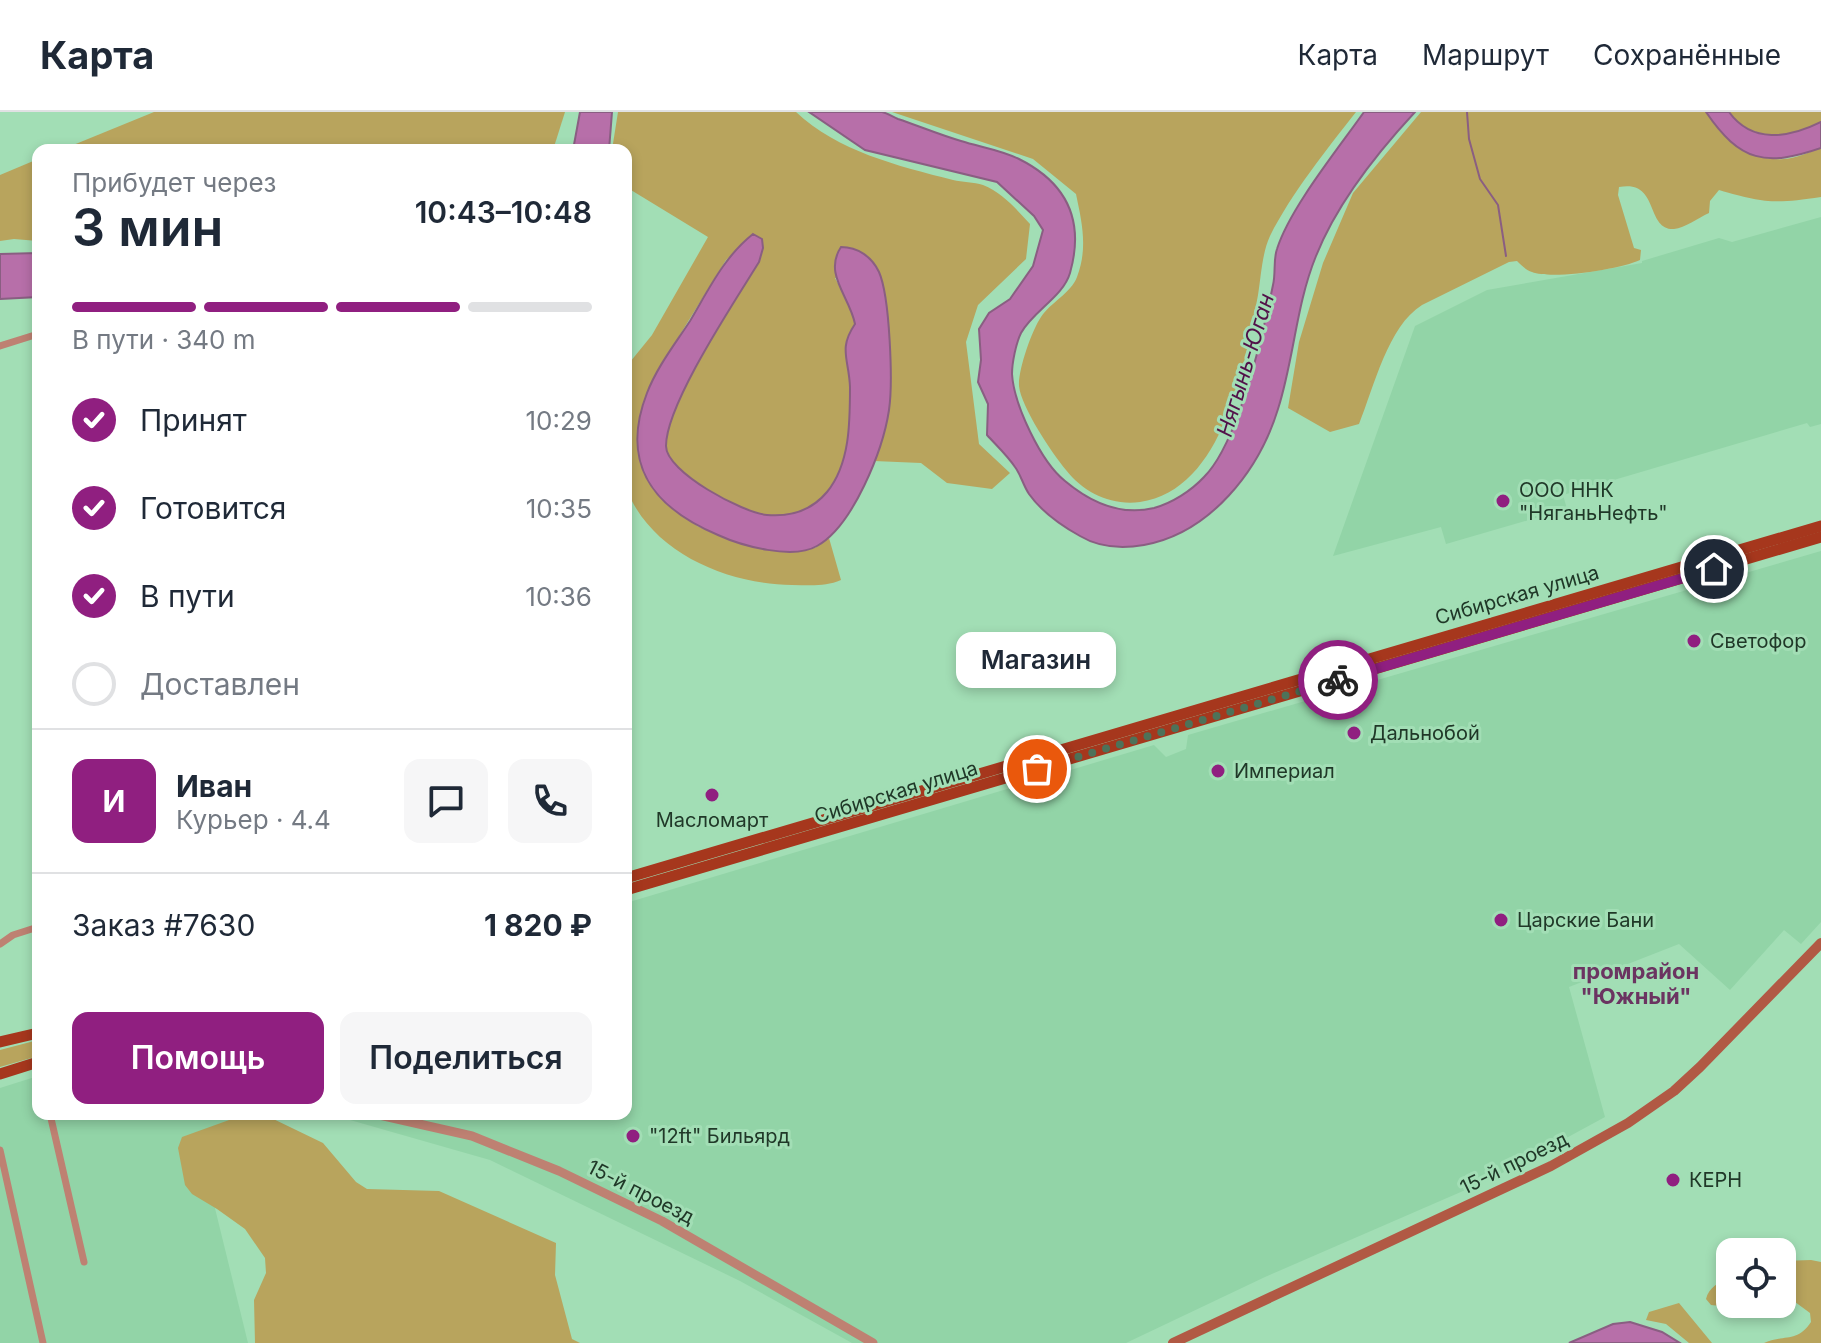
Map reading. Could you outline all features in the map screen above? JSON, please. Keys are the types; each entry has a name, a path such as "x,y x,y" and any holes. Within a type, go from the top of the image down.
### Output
{"main road":[{"name":"Сибирская улица","path":"632,888 725,855 1428,640 1821,526"},
{"name":"Сибирская улица","path":"632,877 725,855 1431,653 1821,537"},
{"path":"1428,640 1431,653"},
{"name":"15-й проезд","path":"1173,1343 1551,1166 1628,1123 1674,1091 1700,1067 1821,943"},
{"path":"0,1042 32,1034"},
{"path":"0,1074 32,1065"}],"street":[{"path":"0,346 32,336"},
{"path":"0,944 13,935 32,929"},
{"path":"51,1120 84,1262"},
{"name":"15-й проезд","path":"401,1120 472,1136 559,1171 662,1221 873,1343"},
{"path":"0,1150 43,1343"}],"shaded area":[{"path":"154,112 565,112 555,144 76,144"},
{"path":"580,112 612,112 609,144 574,144"},
{"path":"618,112 796,112 830,137 869,155 911,169 983,185 997,192 1030,224 1026,259 978,305 966,342 979,444 1010,473 992,489 947,483 921,463 874,461 886,414 890,367 890,344 879,273 835,278 852,309 855,324 846,346 850,387 849,428 840,469 821,498 800,511 784,515 756,513 708,490 678,467 666,446 669,428 704,353 759,262 748,238 726,260 660,367 640,415 697,526 727,539 774,551 815,548 829,538 841,580 823,585 805,585 742,579 718,571 672,547 653,530 632,500 632,360 652,335 708,237 632,191 632,144 613,144"},
{"path":"809,112 884,113 1012,156 1036,169 1060,192 1068,205 1075,236 1070,273 1061,289 1021,333 1013,364 1014,387 1038,447 1065,481 1095,501 1118,509 1142,510 1174,500 1187,492 1204,477 1228,439 1256,358 1273,285 1277,249 1303,197 1364,112 1415,112 1359,180 1325,236 1309,275 1278,409 1245,476 1229,496 1190,527 1144,545 1119,547 1088,540 1046,512 1029,494 1012,463 987,435 988,404 978,382 981,360 979,329 989,313 1010,299 1033,266 1043,230 1034,216 997,182 865,150"},
{"path":"892,112 1356,112 1299,188 1270,236 1263,257 1246,355 1226,420 1211,449 1192,474 1169,492 1129,503 1089,491 1073,478 1053,453 1021,395 1021,370 1037,323 1077,277 1083,236 1076,194 1033,159"},
{"path":"1421,112 1706,112 1730,139 1761,156 1789,158 1821,148 1821,197 1769,201 1719,190 1710,201 1709,213 1674,229 1659,222 1641,190 1619,187 1618,195 1634,248 1641,250 1640,260 1603,270 1555,275 1532,272 1517,261 1509,262 1422,305 1410,315 1391,342 1359,424 1330,432 1288,408 1299,342 1323,263 1353,193"},
{"path":"1706,112 1729,112 1749,129 1772,135 1796,132 1821,122 1821,148 1785,157 1756,156 1731,141"},
{"path":"1729,112 1821,112 1821,122 1796,132 1772,135 1749,129"},
{"path":"32,162 32,240 0,241 0,175"},
{"name":"ООО ННК \"НяганьНефть\"","path":"1821,217 1821,424 1810,427 1807,423 1563,495 1567,509 1446,544 1441,527 1333,556 1415,326 1487,290 1642,263 1719,238 1732,242"},
{"path":"753,234 762,239 759,262 689,380 677,405 666,446 678,467 724,499 756,513 776,515 808,508 827,492 840,469 849,428 850,387 846,348 855,324 836,276 836,257 841,247 864,254 872,262 879,272 886,300 889,410 873,465 843,522 817,546 795,552 754,547 728,539 676,512 648,481 640,462 637,442 639,419 647,393 661,365 718,274"},
{"path":"32,253 32,297 0,299 0,254"},
{"path":"1821,551 1821,922 1801,944 1784,930 1730,990 1679,944 1569,987 1605,1117 1493,1178 1265,1277 1126,1343 852,1343 740,1281 490,1160 350,1120 632,1120 632,901 1154,745 1166,757 1186,749 1188,735"},
{"path":"32,1042 32,1058 0,1067 0,1050"},
{"path":"32,1078 32,1120 267,1120 199,1143 248,1343 0,1343 0,1088"},
{"path":"229,1120 275,1120 323,1143 356,1182 367,1189 439,1191 556,1243 555,1275 572,1339 580,1343 255,1343 254,1300 266,1273 265,1258 245,1229 192,1194 185,1185 178,1148 182,1137"},
{"path":"1796,1261 1821,1262 1821,1343 1764,1343 1796,1336 1811,1322 1810,1313 1796,1303"},
{"path":"1716,1285 1716,1306 1706,1299"},
{"path":"1679,1303 1712,1343 1689,1343 1666,1324 1646,1320 1649,1312"},
{"path":"1630,1322 1662,1332 1680,1343 1569,1343 1613,1324"}],"waterway":[{"path":"1467,112 1469,139 1480,179 1498,205 1506,256"}],"way so far":[{"path":"1037,769 1338,680"}],"place":[{"name":"ООО ННК \"НяганьНефть\"","path":"1503,501"},
{"name":"Светофор","path":"1694,641"},
{"name":"Дальнобой","path":"1354,733"},
{"name":"Магазин","path":"1037,769"},
{"name":"Империал","path":"1218,771"},
{"name":"Масломарт","path":"712,795"},
{"name":"Царские Бани","path":"1501,920"},
{"name":"\"12ft\" Бильярд","path":"633,1136"},
{"name":"КЕРН","path":"1673,1180"}],"district":[{"name":"промрайон \"Южный\"","path":"1636,984"}],"route":[{"path":"1338,680 1714,569"}],"water label":[{"name":"Нягынь-Юган","path":"1245,365"}]}
